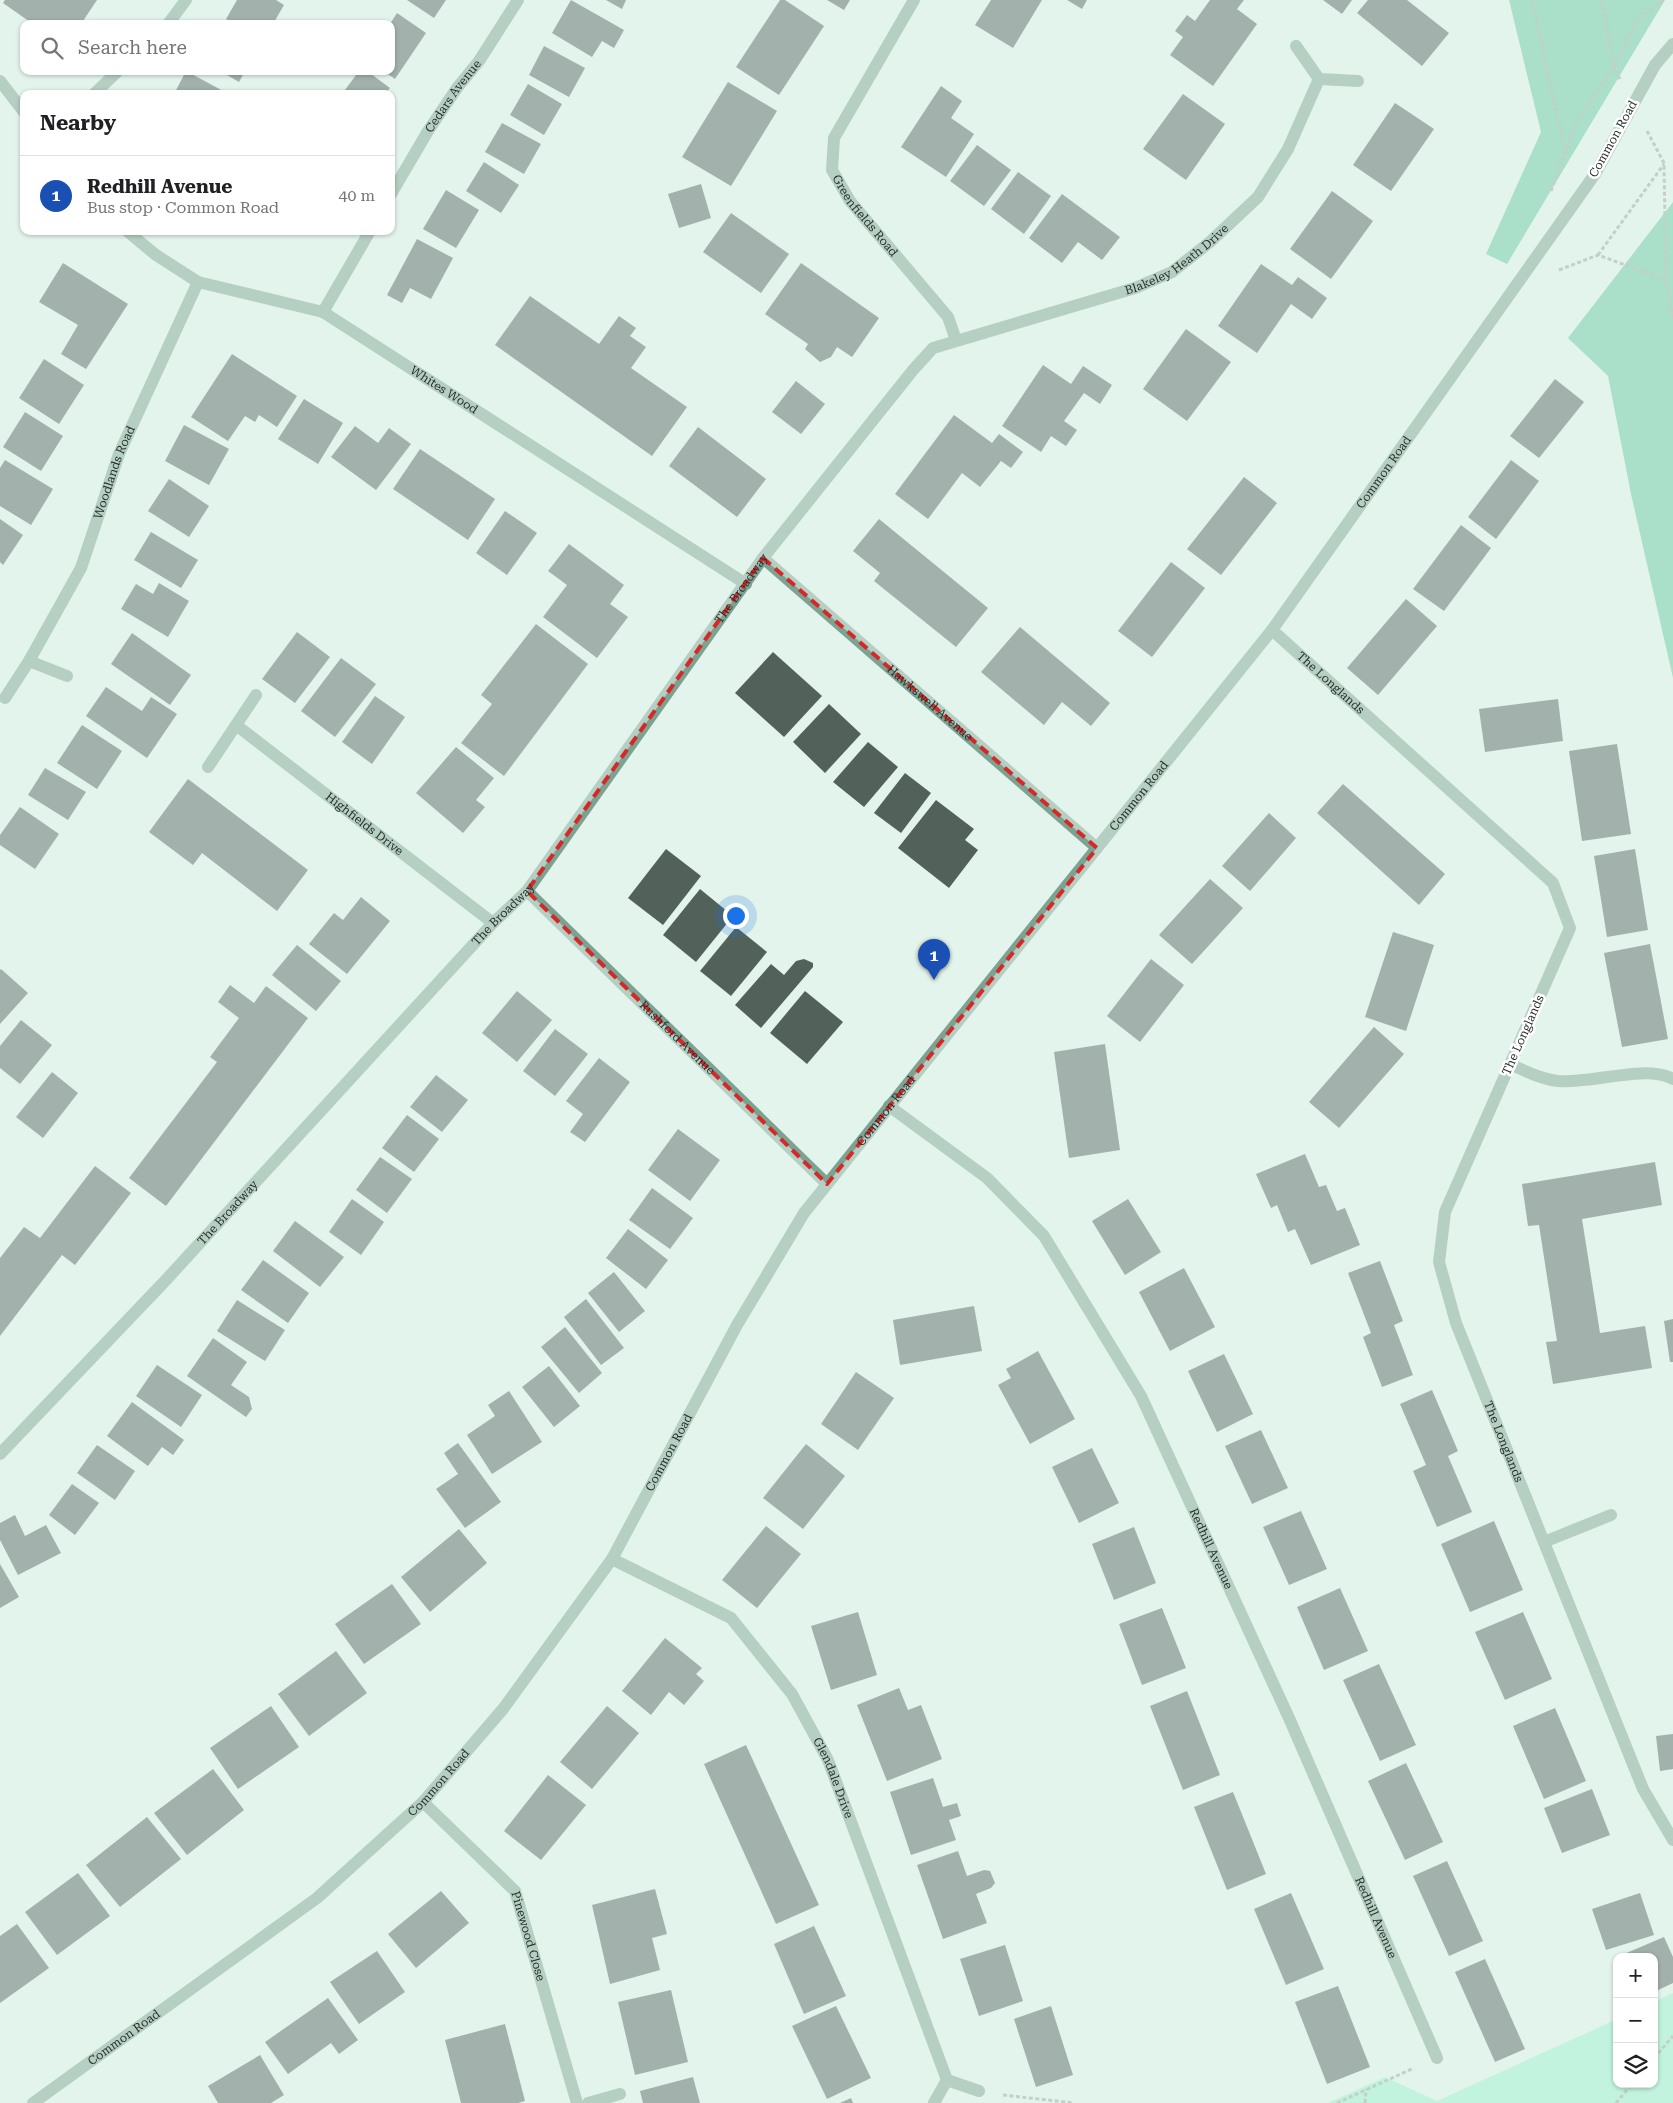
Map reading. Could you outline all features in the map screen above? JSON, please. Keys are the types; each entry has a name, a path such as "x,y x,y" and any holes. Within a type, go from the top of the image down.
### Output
{"street":[{"path":"171,20 186,0"},
{"name":"Cedars Avenue","path":"395,187 428,130 457,88 479,62 518,0"},
{"name":"Greenfields Road","path":"914,0 834,138 832,170 850,201 948,317 956,340"},
{"name":"Common Road","path":"33,2103 317,1898 424,1802 503,1709 612,1559 737,1326 804,1212 1272,630 1595,174 1655,64 1673,44"},
{"path":"1296,46 1319,80 1358,81"},
{"path":"98,90 114,75"},
{"name":"Blakeley Heath Drive","path":"956,340 1135,288 1172,272 1210,242 1258,197 1288,149 1319,80"},
{"path":"0,81 20,107"},
{"name":"Whites Wood","path":"132,235 156,255 198,282 323,312 746,584"},
{"path":"323,312 368,235"},
{"name":"Woodlands Road","path":"5,698 29,661 81,568 119,454 198,282"},
{"name":"The Broadway","path":"0,1454 165,1281 492,923 527,891 763,558 913,370 933,348 956,340"},
{"name":"Hawkswell Avenue","path":"763,558 1097,848"},
{"name":"The Longlands","path":"1272,630 1554,883 1570,928 1445,1212 1439,1262 1456,1322 1642,1789 1673,1840"},
{"path":"29,661 67,676"},
{"path":"208,767 256,695"},
{"name":"Highfields Drive","path":"236,725 492,923"},
{"name":"Rushford Avenue","path":"527,891 826,1184"},
{"path":"1510,1064 1557,1081 1575,1081 1647,1073 1664,1074 1673,1078"},
{"name":"Redhill Avenue","path":"889,1106 987,1178 1044,1236 1141,1396 1289,1718 1437,2058"},
{"path":"1544,1542 1611,1515"},
{"name":"Glendale Drive","path":"612,1559 731,1618 792,1694 828,1760 946,2080"},
{"name":"Pinewood Close","path":"424,1802 515,1891 577,2103"},
{"path":"934,2103 946,2080 979,2091"},
{"path":"588,2103 620,2094"}],"path":[{"path":"1532,0 1565,152"},
{"path":"1602,0 1614,67"},
{"path":"1577,121 1614,67 1637,20 1664,0"},
{"path":"1657,150 1664,163 1666,280 1673,319"},
{"path":"1664,163 1598,254 1666,280"},
{"path":"1658,2053 1673,2036"},
{"path":"1337,2103 1437,2058"},
{"path":"1616,2103 1629,2088"},
{"path":"1364,2103 1366,2089"},
{"path":"1012,2096 1074,2103"}],"highlighted area":[{"path":"763,558 1097,848 827,1184 527,891"}],"green space":[{"path":"1509,0 1665,0 1507,264 1486,254 1541,132"},
{"path":"1673,202 1673,678 1631,494 1608,376 1568,338"},
{"path":"1673,1993 1673,2103 1328,2103 1385,2077 1437,2101 1613,2021 1613,2088 1658,2088 1658,2000"}],"building":[{"path":"5,0 97,0 84,20 27,20 3,3"},
{"path":"237,0 276,0 284,5 275,20 226,19"},
{"path":"407,0 446,0 434,18"},
{"path":"571,0 624,30 614,48 602,41 592,57 552,33"},
{"path":"606,0 626,0 622,9"},
{"path":"780,0 785,0 824,26 779,95 736,67"},
{"path":"827,0 850,0 844,10"},
{"path":"991,0 1042,0 1013,48 975,25"},
{"path":"1067,0 1087,0 1082,9"},
{"path":"1210,0 1244,0 1237,9 1257,24 1213,86 1170,55 1183,37 1175,31 1187,15 1195,21"},
{"path":"1323,0 1352,0 1342,14"},
{"path":"1368,0 1407,0 1449,33 1422,66 1357,13"},
{"path":"397,13 426,33 395,79 389,75 395,75 395,20 393,20"},
{"path":"544,46 585,68 569,97 529,75"},
{"path":"184,75 193,75 221,90 176,90"},
{"path":"227,75 243,75 239,82"},
{"path":"356,75 372,75 390,88 388,90 345,90"},
{"path":"728,82 777,111 731,186 682,157"},
{"path":"528,84 562,104 544,135 510,115"},
{"path":"941,86 962,101 951,118 974,134 946,177 901,147"},
{"path":"1183,94 1225,124 1186,180 1143,149"},
{"path":"1395,103 1434,129 1391,191 1353,165"},
{"path":"502,123 541,144 524,174 485,152"},
{"path":"977,145 1011,170 984,206 950,181"},
{"path":"484,162 519,185 501,213 466,191"},
{"path":"1018,172 1051,196 1024,234 991,209"},
{"path":"701,184 711,218 679,228 668,194"},
{"path":"446,190 479,210 456,248 423,229"},
{"path":"1332,191 1373,221 1331,279 1290,249"},
{"path":"1062,194 1120,237 1102,260 1078,242 1062,263 1029,238"},
{"path":"731,213 789,254 761,293 703,252"},
{"path":"417,239 453,258 431,299 410,288 402,303 387,295"},
{"path":"63,263 128,304 86,369 61,354 78,325 39,302"},
{"path":"801,263 879,318 852,357 837,347 831,357 820,362 805,349 808,344 765,314"},
{"path":"1261,264 1292,285 1298,277 1327,298 1312,319 1291,304 1257,353 1218,326"},
{"path":"530,296 599,344 619,316 636,328 630,336 646,347 631,368 687,407 652,456 495,345"},
{"path":"1186,329 1231,362 1187,421 1143,389"},
{"path":"232,354 297,396 277,427 259,415 255,422 245,416 228,441 191,417"},
{"path":"44,359 84,385 59,424 19,398"},
{"path":"1043,365 1071,384 1083,366 1112,385 1100,404 1084,393 1064,421 1077,430 1066,446 1051,436 1041,452 1002,426"},
{"path":"1555,379 1584,402 1539,458 1510,436"},
{"path":"796,381 825,404 801,434 772,412"},
{"path":"304,399 343,423 318,464 278,439"},
{"path":"25,412 63,436 41,471 3,447"},
{"path":"954,415 992,443 999,434 1023,452 1011,468 1001,461 980,487 962,473 928,519 895,494"},
{"path":"184,425 229,449 209,485 165,461"},
{"path":"355,426 378,443 389,428 411,444 376,490 331,457"},
{"path":"698,427 766,479 737,517 669,466"},
{"path":"420,449 495,499 468,540 393,489"},
{"path":"5,460 53,489 31,525 0,506 0,468"},
{"path":"1511,460 1539,481 1496,539 1468,517"},
{"path":"1244,477 1277,503 1221,575 1187,549"},
{"path":"169,479 209,506 189,537 148,511"},
{"path":"505,511 537,533 507,575 476,553"},
{"path":"0,519 23,535 3,565 0,562"},
{"path":"879,519 988,608 956,647 874,581 880,573 853,551"},
{"path":"1461,525 1491,548 1444,611 1413,589"},
{"path":"151,532 198,560 181,588 134,560"},
{"path":"569,544 624,585 610,604 628,617 597,658 543,617 567,585 548,571"},
{"path":"1171,562 1205,588 1152,657 1118,631"},
{"path":"159,583 189,601 168,637 121,609 136,584 153,594"},
{"path":"1406,599 1437,626 1378,695 1347,668"},
{"path":"536,624 588,664 504,776 461,743 492,704 481,695"},
{"path":"1020,627 1110,703 1091,726 1062,702 1044,725 981,672"},
{"path":"297,632 330,657 295,703 262,679"},
{"path":"132,633 191,675 170,705 111,664"},
{"path":"773,652 822,696 784,737 735,693"},
{"path":"341,658 376,684 335,737 301,711"},
{"path":"106,687 142,711 151,697 177,714 147,758 86,716"},
{"path":"375,696 405,717 372,764 342,742"},
{"path":"1558,699 1563,741 1485,752 1479,709"},
{"path":"829,704 861,734 825,773 793,742"},
{"path":"82,725 122,751 97,789 57,763"},
{"path":"868,742 898,767 864,807 833,782"},
{"path":"1617,744 1631,834 1582,841 1569,751"},
{"path":"456,747 494,778 476,800 485,807 463,833 416,793"},
{"path":"45,768 86,792 68,820 28,795"},
{"path":"905,773 931,793 901,833 874,813"},
{"path":"188,779 308,870 277,911 202,853 193,865 149,832"},
{"path":"1343,784 1445,874 1419,905 1317,813"},
{"path":"936,800 974,829 965,840 978,850 949,888 898,848"},
{"path":"20,807 59,834 35,869 0,845 0,835"},
{"path":"1269,813 1296,838 1250,891 1222,866"},
{"path":"666,849 701,876 663,925 628,898"},
{"path":"1635,849 1648,930 1607,937 1594,856"},
{"path":"1210,879 1243,908 1192,964 1159,935"},
{"path":"700,889 733,916 696,962 663,935"},
{"path":"361,897 390,921 347,974 309,944 334,913 343,920"},
{"path":"736,927 767,952 731,996 700,971"},
{"path":"1393,932 1434,945 1406,1031 1365,1017"},
{"path":"1650,944 1668,1039 1622,1047 1604,953"},
{"path":"297,945 341,981 316,1011 272,975"},
{"path":"804,959 813,963 813,967 761,1028 735,1005 771,964 784,975 796,961"},
{"path":"1151,959 1184,985 1140,1042 1107,1016"},
{"path":"0,970 28,993 0,1024"},
{"path":"230,985 254,1003 266,986 308,1018 166,1206 129,1178 217,1062 210,1057 239,1018 218,1002"},
{"path":"517,991 552,1020 517,1062 482,1033"},
{"path":"805,991 843,1022 807,1064 770,1033"},
{"path":"21,1020 52,1045 20,1084 0,1068 0,1046"},
{"path":"1374,1027 1404,1054 1339,1128 1309,1102"},
{"path":"555,1029 588,1054 555,1096 523,1071"},
{"path":"1105,1044 1120,1150 1069,1158 1054,1052"},
{"path":"599,1058 630,1082 585,1142 570,1132 583,1114 566,1101"},
{"path":"52,1072 78,1093 43,1138 16,1117"},
{"path":"436,1075 468,1100 442,1132 410,1107"},
{"path":"407,1115 439,1139 414,1172 382,1148"},
{"path":"678,1129 720,1160 690,1201 648,1170"},
{"path":"1305,1154 1319,1187 1326,1185 1337,1211 1345,1208 1360,1245 1311,1265 1295,1229 1288,1232 1277,1205 1271,1208 1256,1174"},
{"path":"380,1157 412,1179 387,1213 356,1190"},
{"path":"1655,1162 1662,1205 1582,1219 1600,1333 1645,1326 1652,1368 1553,1384 1546,1342 1557,1341 1539,1225 1528,1226 1522,1184"},
{"path":"95,1166 131,1193 75,1265 62,1255 0,1336 0,1258 24,1227 40,1238"},
{"path":"652,1188 693,1218 670,1249 629,1220"},
{"path":"352,1199 384,1222 361,1255 329,1232"},
{"path":"1128,1199 1161,1252 1125,1275 1092,1221"},
{"path":"295,1221 344,1257 320,1287 273,1251"},
{"path":"628,1229 668,1260 646,1289 606,1258"},
{"path":"263,1260 309,1293 288,1323 241,1290"},
{"path":"1380,1261 1403,1321 1394,1325 1413,1375 1382,1387 1363,1337 1371,1333 1348,1273"},
{"path":"1184,1268 1215,1327 1170,1351 1139,1292"},
{"path":"614,1272 645,1311 619,1332 588,1293"},
{"path":"586,1299 624,1348 601,1365 564,1317"},
{"path":"237,1300 285,1330 265,1361 217,1331"},
{"path":"974,1306 982,1351 900,1365 893,1320"},
{"path":"1673,1319 1673,1362 1670,1362 1664,1321"},
{"path":"565,1327 602,1373 579,1393 541,1347"},
{"path":"213,1338 247,1362 231,1385 249,1397 252,1409 246,1417 187,1376"},
{"path":"1038,1351 1075,1419 1030,1444 998,1385 1011,1378 1006,1369"},
{"path":"1224,1354 1253,1414 1217,1432 1188,1371"},
{"path":"157,1365 202,1395 181,1427 136,1396"},
{"path":"549,1366 580,1406 554,1427 522,1387"},
{"path":"856,1372 894,1398 858,1450 821,1424"},
{"path":"1432,1390 1458,1451 1448,1456 1472,1512 1437,1527 1413,1471 1426,1465 1400,1404"},
{"path":"509,1391 542,1442 492,1474 467,1435 495,1416 488,1405"},
{"path":"132,1402 184,1440 173,1455 162,1447 148,1466 107,1436"},
{"path":"1261,1430 1288,1488 1252,1504 1225,1446"},
{"path":"458,1443 501,1502 465,1528 436,1489 458,1474 444,1453"},
{"path":"806,1444 845,1476 803,1529 763,1498"},
{"path":"97,1445 135,1471 115,1500 77,1473"},
{"path":"1092,1448 1119,1503 1079,1523 1052,1467"},
{"path":"72,1484 99,1503 75,1535 49,1515"},
{"path":"1301,1511 1327,1569 1289,1585 1263,1527"},
{"path":"15,1515 25,1536 46,1525 61,1553 18,1575 0,1540 0,1523"},
{"path":"1494,1521 1523,1590 1470,1612 1441,1544"},
{"path":"766,1526 801,1554 757,1608 722,1580"},
{"path":"1134,1527 1156,1583 1114,1600 1092,1544"},
{"path":"459,1529 487,1563 430,1612 401,1577"},
{"path":"0,1564 19,1597 0,1608"},
{"path":"392,1584 421,1624 364,1664 335,1624"},
{"path":"1340,1588 1368,1651 1324,1670 1297,1607"},
{"path":"1162,1608 1186,1668 1142,1685 1119,1624"},
{"path":"858,1612 877,1675 831,1690 811,1626"},
{"path":"1523,1612 1552,1679 1505,1700 1475,1632"},
{"path":"665,1638 702,1668 696,1674 704,1681 684,1705 669,1692 651,1715 622,1691"},
{"path":"336,1651 367,1693 309,1736 278,1694"},
{"path":"1379,1664 1416,1745 1380,1761 1343,1680"},
{"path":"899,1688 908,1710 921,1705 942,1759 887,1781 857,1705"},
{"path":"1187,1691 1220,1775 1183,1790 1150,1706"},
{"path":"271,1706 299,1747 238,1789 210,1748"},
{"path":"607,1706 639,1733 592,1789 560,1762"},
{"path":"1555,1708 1586,1781 1544,1799 1513,1726"},
{"path":"1673,1734 1673,1769 1660,1771 1656,1736"},
{"path":"746,1745 819,1905 776,1924 704,1764"},
{"path":"1406,1763 1443,1842 1405,1860 1368,1781"},
{"path":"213,1769 244,1810 187,1855 154,1813"},
{"path":"548,1775 586,1805 541,1860 504,1831"},
{"path":"933,1778 943,1807 957,1803 961,1816 949,1820 956,1840 911,1855 890,1792"},
{"path":"1592,1789 1610,1835 1562,1853 1544,1808"},
{"path":"1233,1792 1266,1874 1227,1890 1194,1807"},
{"path":"147,1817 181,1859 120,1907 86,1865"},
{"path":"958,1851 967,1876 984,1870 990,1871 995,1883 991,1888 976,1894 987,1923 943,1939 917,1865"},
{"path":"1447,1861 1483,1941 1449,1956 1413,1876"},
{"path":"78,1873 110,1916 57,1955 25,1912"},
{"path":"655,1889 667,1934 652,1938 660,1970 610,1984 592,1905"},
{"path":"441,1891 469,1923 416,1968 388,1934"},
{"path":"1291,1893 1324,1969 1286,1985 1254,1909"},
{"path":"1640,1893 1654,1935 1606,1950 1592,1909"},
{"path":"17,1924 49,1968 0,2003 0,1936"},
{"path":"814,1926 846,1996 804,2014 774,1944"},
{"path":"1664,1937 1673,1957 1673,1983 1658,1990 1658,1953 1626,1953"},
{"path":"1005,1945 1023,2001 979,2016 960,1959"},
{"path":"377,1951 405,1992 359,2024 330,1982"},
{"path":"1485,1959 1525,2049 1495,2062 1455,1972"},
{"path":"1338,1986 1370,2067 1327,2084 1295,2002"},
{"path":"671,1990 688,2062 635,2075 618,2002"},
{"path":"328,1998 358,2040 339,2054 331,2043 288,2074 265,2042"},
{"path":"836,2006 871,2078 827,2099 792,2026"},
{"path":"1051,2006 1073,2075 1036,2087 1014,2019"},
{"path":"505,2024 525,2101 518,2103 461,2103 445,2040"},
{"path":"260,2055 284,2095 271,2103 218,2103 208,2086"},
{"path":"693,2077 700,2103 643,2103 640,2091"},
{"path":"851,2098 853,2103 840,2103"}],"place":[{"name":"Redhill Avenue","path":"934,980"}]}
